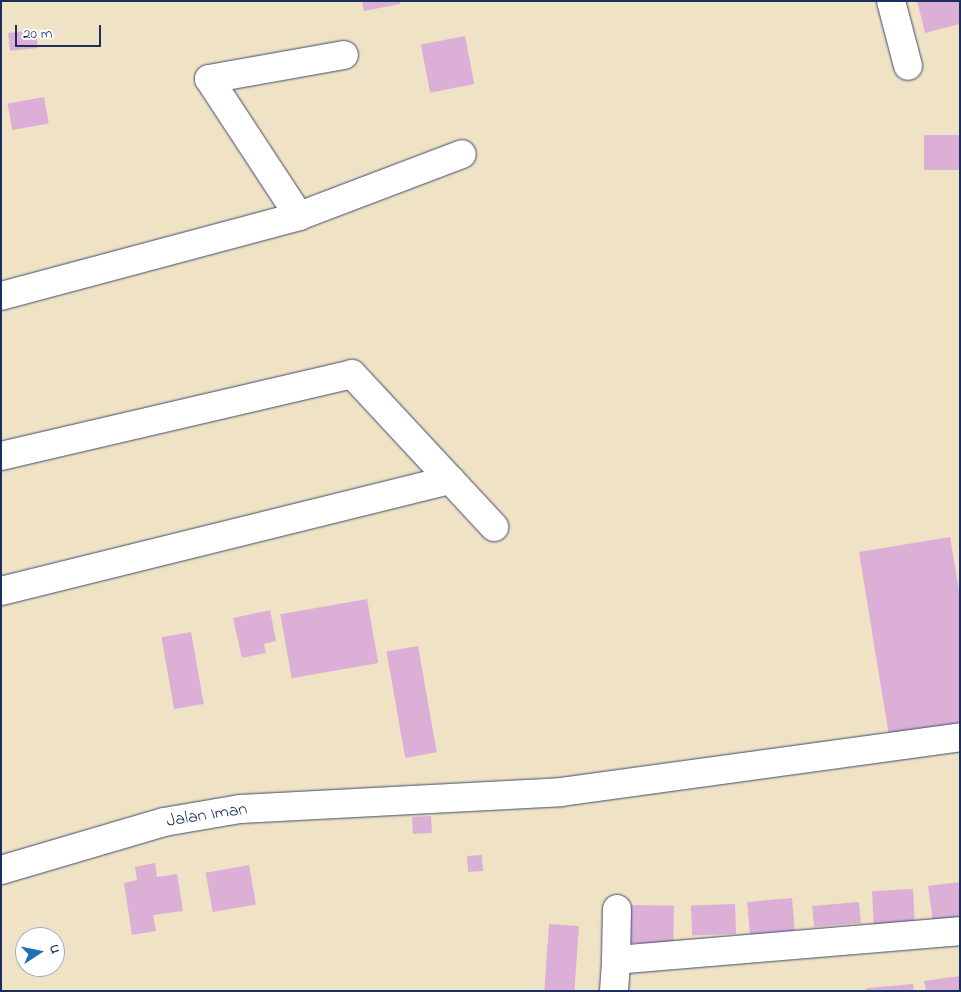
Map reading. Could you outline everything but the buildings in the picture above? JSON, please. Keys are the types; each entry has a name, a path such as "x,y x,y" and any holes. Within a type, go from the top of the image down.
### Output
{"street":[{"path":"891,1 908,66"},
{"path":"300,216 209,79 344,54"},
{"path":"1,296 300,216 462,154"},
{"path":"1,456 352,374 494,527"},
{"path":"1,591 451,480"},
{"name":"Jalan Iman","path":"1,870 164,822 240,809 561,792 960,736"},
{"path":"614,991 617,909"},
{"path":"616,960 960,931"}]}
